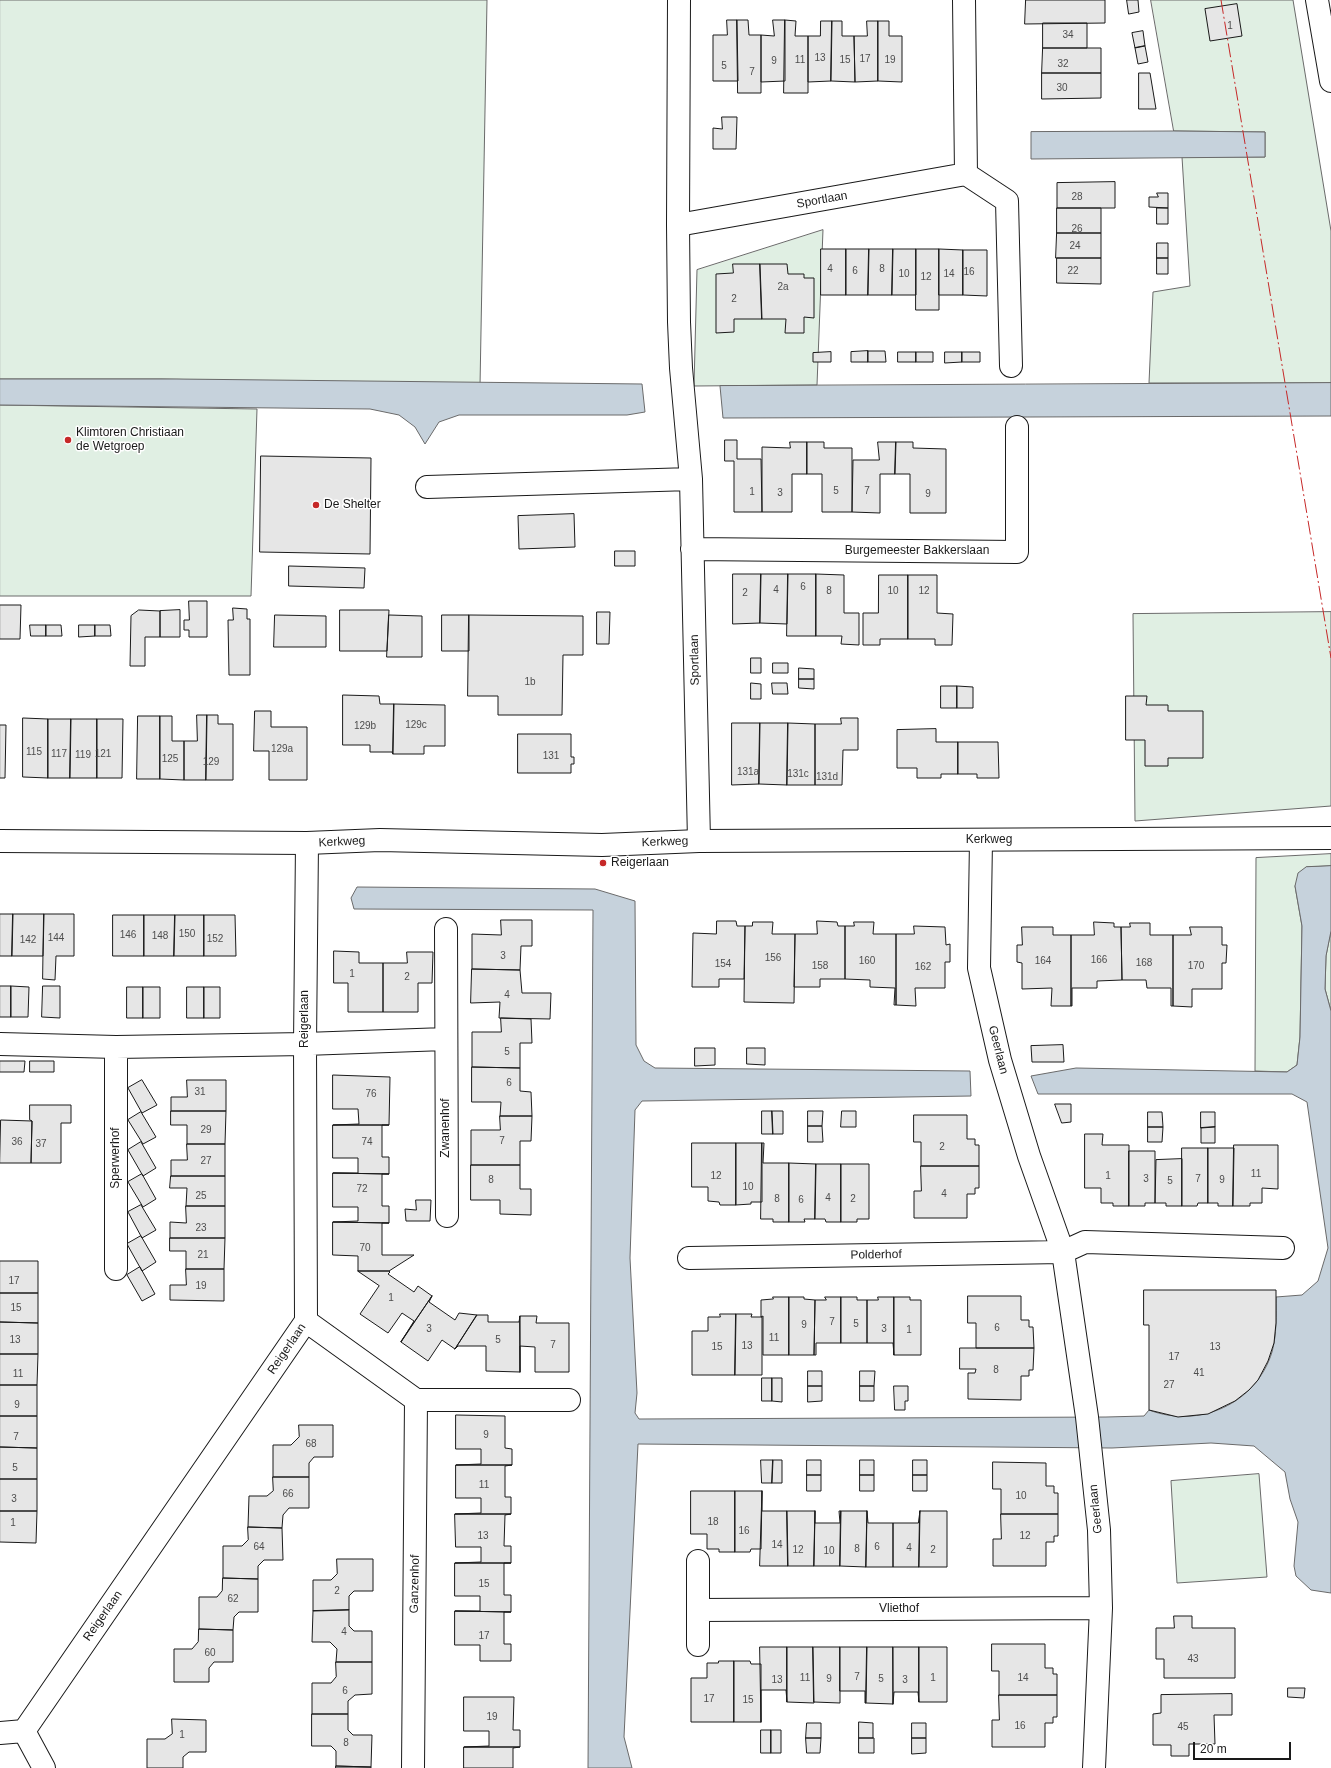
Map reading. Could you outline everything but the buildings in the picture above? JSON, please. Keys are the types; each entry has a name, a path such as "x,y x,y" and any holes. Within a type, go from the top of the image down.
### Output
{"street":[{"name":"Sportlaan","path":"679,0 679,329 691,479 699,841"},
{"path":"964,0 966,174 1007,201 1011,366"},
{"path":"1316,0 1326,22 1331,81"},
{"name":"Sportlaan","path":"678,225 966,174"},
{"name":"Burgemeester Bakkerslaan","path":"692,549 1017,552 1017,427"},
{"path":"427,487 691,479"},
{"name":"Kerkweg","path":"0,841 307,843 380,840 602,844 699,841 1331,838"},
{"name":"Geerlaan","path":"981,840 979,968 1000,1060 1029,1156 1063,1252 1092,1463 1099,1530 1101,1608 1094,1768"},
{"name":"Reigerlaan","path":"24,1731 306,1321 305,1044 307,843"},
{"name":"Zwanenhof","path":"446,929 447,1216"},
{"path":"0,1044 116,1047 305,1044 446,1039"},
{"name":"Sperwerhof","path":"116,1047 116,1269"},
{"path":"1063,1252 1084,1242 1283,1248"},
{"name":"Polderhof","path":"689,1258 1063,1252"},
{"path":"306,1321 416,1400 569,1400"},
{"name":"Ganzenhof","path":"413,1768 416,1400"},
{"path":"698,1562 698,1645"},
{"name":"Vliethof","path":"698,1610 1101,1608"},
{"path":"0,1733 24,1731 44,1768"}],"green space":[{"path":"0,0 487,0 480,386 161,379 0,379"},
{"path":"1151,0 1293,0 1331,231 1331,383 1149,383 1153,292 1190,286 1182,157 1265,157 1265,132 1174,131"},
{"path":"823,230 817,385 694,386 697,270"},
{"path":"0,405 257,409 251,596 0,596"},
{"path":"1331,612 1331,806 1135,821 1133,614"},
{"path":"1331,854 1331,866 1306,867 1295,886 1302,926 1300,1037 1297,1065 1287,1072 1255,1071 1256,858"},
{"path":"1331,931 1331,1011 1325,989 1326,956"},
{"path":"1259,1474 1267,1577 1177,1583 1171,1481"}],"shaded area":[{"path":"1031,132 1265,132 1265,157 1031,159"},
{"path":"0,379 177,379 642,384 645,412 627,415 459,415 439,422 425,444 415,427 399,415 370,409 0,405"},
{"path":"1331,383 1331,416 723,418 720,386"},
{"path":"1331,866 1331,931 1326,956 1325,989 1331,1011 1331,1593 1311,1590 1296,1576 1294,1566 1298,1522 1290,1499 1285,1472 1254,1446 1211,1443 1112,1448 638,1444 624,1737 632,1768 588,1768 593,910 354,909 351,898 357,887 595,889 635,901 636,1045 644,1061 655,1068 970,1071 971,1096 642,1101 635,1110 630,1258 637,1393 635,1413 639,1419 1106,1417 1144,1416 1149,1410 1168,1415 1187,1416 1206,1414 1223,1408 1239,1398 1253,1386 1264,1370 1274,1345 1276,1297 1302,1295 1318,1281 1328,1248 1307,1102 1292,1094 1038,1094 1031,1076 1076,1068 1287,1072 1297,1065 1300,1037 1302,926 1295,886 1298,873 1306,867"}],"power":[{"path":"1221,0 1331,658"}],"place":[{"name":"Klimtoren Christiaan de Wetgroep","path":"68,440"},
{"name":"De Shelter","path":"316,505"},
{"name":"Reigerlaan","path":"603,863"}]}
